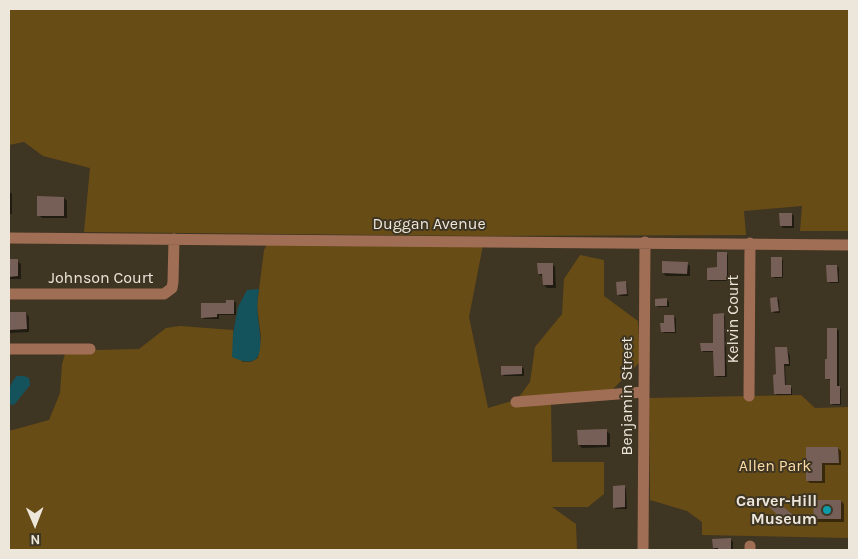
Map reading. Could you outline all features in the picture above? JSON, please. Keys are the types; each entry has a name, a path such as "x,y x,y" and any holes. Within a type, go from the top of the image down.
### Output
{"street":[{"name":"Duggan Avenue","path":"9,238 849,245"},
{"name":"Johnson Court","path":"9,294 164,294 172,288 174,239"},
{"name":"Benjamin Street","path":"643,550 645,242"},
{"name":"Kelvin Court","path":"749,396 750,243"},
{"path":"9,349 90,349"},
{"path":"516,402 643,392"}],"green space":[{"path":"9,9 849,9 849,231 800,231 802,206 744,211 746,235 484,236 84,232 90,168 43,156 24,142 9,145"},
{"path":"267,244 483,245 469,317 488,408 512,401 513,406 551,404 552,462 604,462 604,494 588,507 552,507 576,524 577,550 9,550 9,431 49,420 60,393 62,364 65,354 93,354 94,350 139,349 166,328 180,326 233,330 242,362 251,362 258,358 261,337 257,306 264,250"},
{"path":"580,255 604,260 604,296 638,321 640,362 611,391 519,397 530,382 535,347 562,314 564,279"},
{"name":"Allen Park","path":"801,395 815,408 849,407 849,538 702,535 702,522 687,511 650,500 649,398"}],"water":[{"path":"259,289 257,307 260,352 257,358 252,361 244,361 232,357 233,334 238,307 247,290"},
{"path":"17,376 29,378 30,385 14,405 10,404 9,392"}],"building":[{"path":"37,196 64,197 64,216 37,216"},
{"path":"779,213 792,213 792,226 780,226"},
{"path":"717,252 727,252 727,280 707,280 707,268 717,267"},
{"path":"771,257 782,257 782,277 771,277"},
{"path":"9,259 18,259 18,276 9,277"},
{"path":"662,261 688,262 687,274 662,273"},
{"path":"537,263 553,263 553,285 543,285 542,274 538,274"},
{"path":"826,265 837,265 838,282 827,282"},
{"path":"626,281 627,294 617,295 616,282"},
{"path":"777,297 779,311 771,312 770,298"},
{"path":"667,298 667,306 655,306 655,299"},
{"path":"226,300 234,300 234,314 217,314 217,317 201,318 201,303 226,303"},
{"path":"9,312 26,312 27,329 9,330"},
{"path":"724,313 725,376 714,376 713,351 701,351 700,343 713,343 713,314"},
{"path":"664,315 674,315 675,332 661,332 660,323 664,323"},
{"path":"827,328 837,328 837,386 840,386 840,404 830,404 830,379 825,379"},
{"path":"775,347 787,347 789,364 784,364 785,385 791,385 791,394 774,394 773,375 776,374"},
{"path":"501,366 522,366 522,374 501,375"},
{"path":"607,429 607,445 578,445 577,430"},
{"path":"806,447 838,447 839,463 822,463 822,481 806,481"},
{"path":"625,485 625,507 613,508 613,486"},
{"path":"775,500 798,519 794,524 781,515 781,518 769,507"},
{"name":"Carver-Hill Museum","path":"813,500 841,500 841,519 814,519"},
{"path":"731,538 731,550 713,548 712,539"}],"place":[{"name":"Carver-Hill Museum","path":"827,510"}]}
